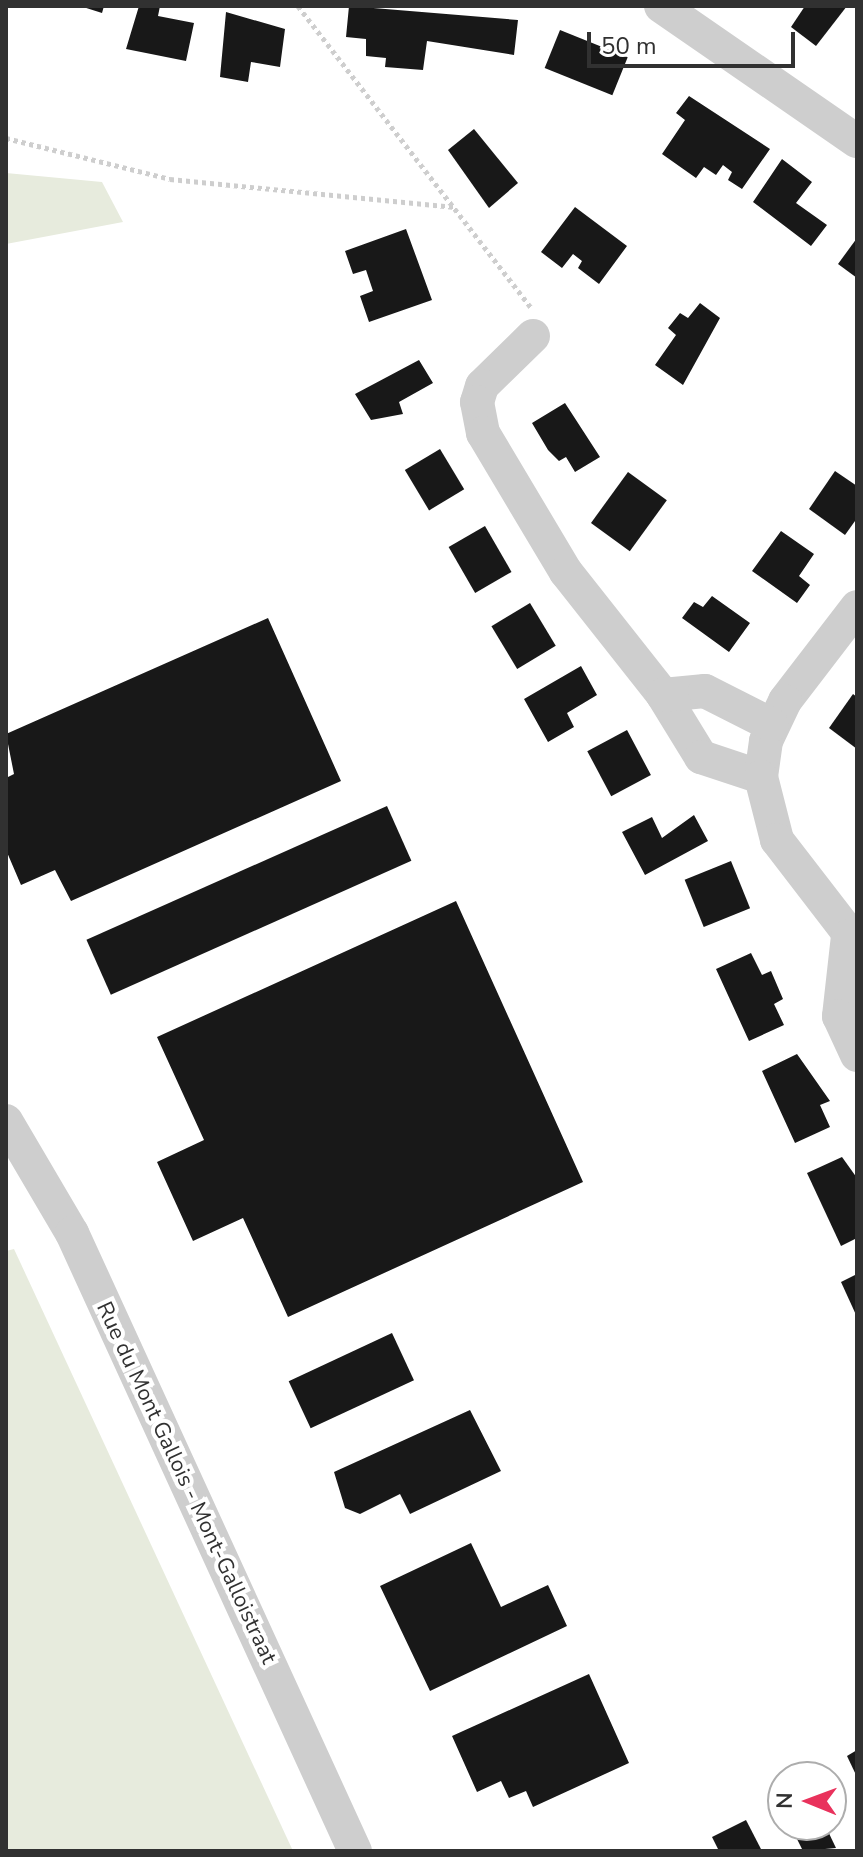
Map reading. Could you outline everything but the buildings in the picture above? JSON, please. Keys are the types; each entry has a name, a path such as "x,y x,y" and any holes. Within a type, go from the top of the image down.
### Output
{"street":[{"path":"661,6 857,141"},
{"path":"533,336 482,386 477,418 566,572 663,695 709,764 761,777"},
{"path":"857,607 772,725 761,777 777,840 852,940 848,1007 857,1055"},
{"path":"663,695 705,691 772,725"},
{"name":"Rue du Mont Gallois - Mont-Galloistraat","path":"6,1121 72,1233 355,1851"}],"path":[{"path":"298,6 530,298 533,336"},
{"path":"6,138 170,179 455,207"}],"shaded area":[{"path":"6,173 102,182 123,222 6,244"},
{"path":"14,1249 293,1851 6,1851 6,1251"}]}
